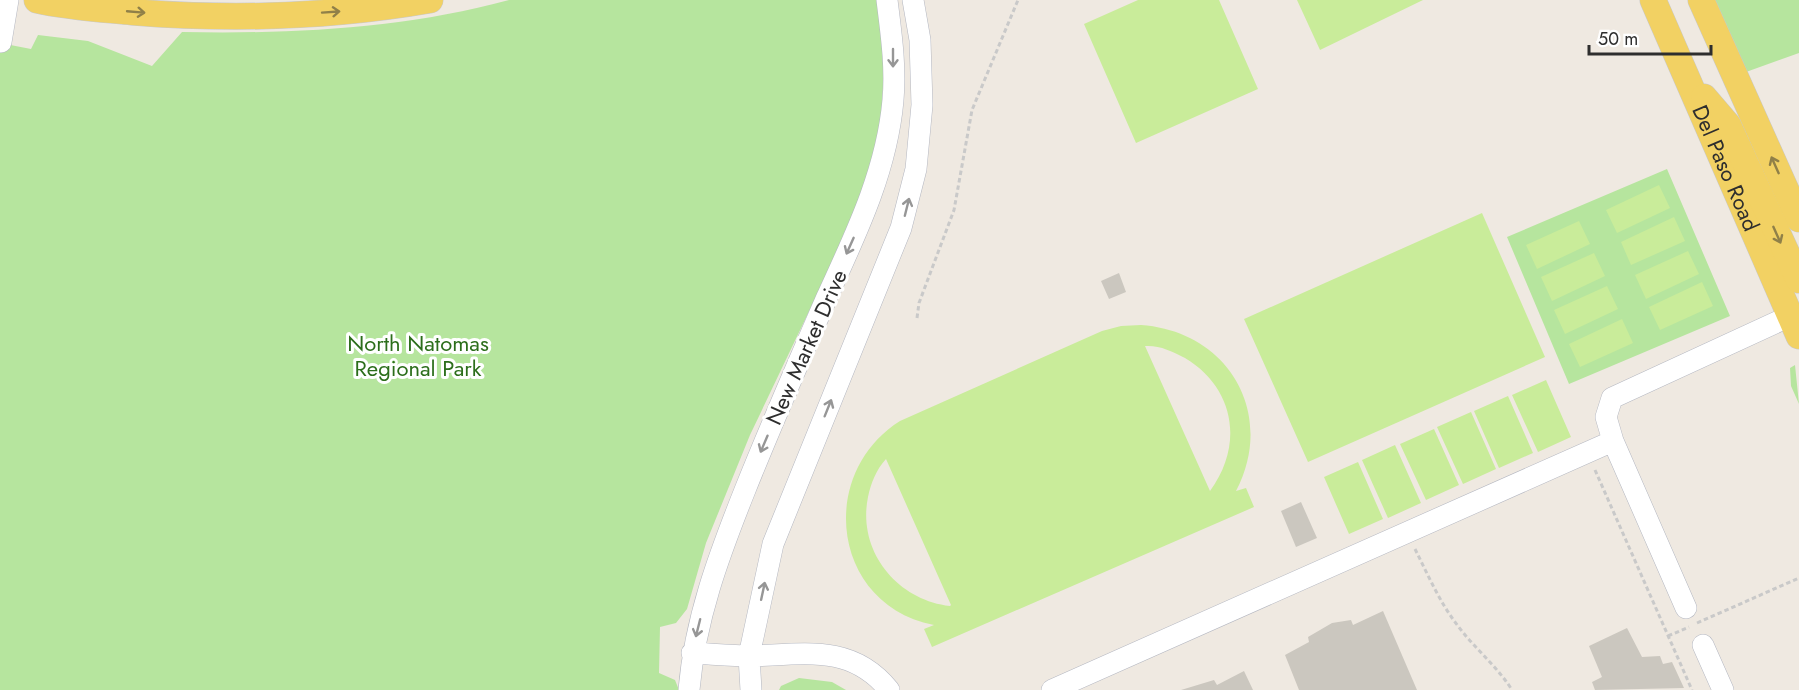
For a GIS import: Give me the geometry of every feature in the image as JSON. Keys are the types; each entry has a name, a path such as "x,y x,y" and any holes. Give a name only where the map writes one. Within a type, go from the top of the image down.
{"main road":[{"path":"37,0 100,9 225,15 358,10 430,0"},
{"name":"Del Paso Road","path":"1653,0 1796,322"},
{"name":"Del Paso Road","path":"1701,0 1799,219"},
{"path":"1686,76 1728,125 1799,280"}],"street":[{"path":"1,42 8,0"},
{"name":"New Market Drive","path":"689,690 692,653 711,578 764,444 872,195 893,100 893,48 887,0"},
{"name":"New Market Drive","path":"751,690 749,656 773,544 902,228 916,169 922,105 920,40 913,0"},
{"path":"1686,608 1613,441 1606,417 1612,398 1796,322"},
{"path":"1052,690 1613,441"},
{"path":"1703,645 1723,690"},
{"path":"692,653 749,656 820,652 857,662 877,675 889,690"}],"path":[{"path":"917,318 919,303 954,210 972,110 1018,0"},
{"path":"1587,452 1692,690"},
{"path":"1408,533 1433,586 1458,626 1501,672 1512,690"},
{"path":"1668,636 1799,578"}],"green space":[{"name":"North Natomas Regional Park","path":"509,0 878,0 884,67 877,144 855,215 750,435 706,543 687,609 676,623 660,627 659,673 675,680 679,690 0,690 0,43 31,49 38,35 88,41 152,66 182,32 264,32 347,28 429,18"},
{"path":"1138,0 1219,0 1258,89 1136,143 1084,24"},
{"path":"1297,0 1423,0 1320,50"},
{"path":"1714,0 1799,0 1799,53 1746,72"},
{"path":"1667,169 1730,316 1569,384 1507,237"},
{"path":"1659,185 1670,208 1617,233 1606,210"},
{"path":"1482,213 1545,357 1308,462 1244,319"},
{"path":"1674,217 1685,241 1631,265 1621,242"},
{"path":"1579,221 1590,244 1537,269 1526,245"},
{"path":"1688,251 1699,274 1646,299 1635,275"},
{"path":"1594,253 1605,276 1552,301 1541,277"},
{"path":"1702,282 1713,306 1660,330 1649,307"},
{"path":"1607,286 1618,309 1565,334 1554,310"},
{"path":"1622,319 1633,343 1580,367 1569,344"},
{"path":"1141,325 1171,331 1198,342 1220,359 1236,381 1247,405 1251,433 1247,461 1236,491 1246,488 1254,507 932,647 924,629 934,625 900,613 874,592 856,566 847,535 847,504 856,472 873,444 900,421 1102,331 1121,326","holes":["1145,346 1155,346 1185,358 1202,370 1215,385 1224,401 1229,418 1230,437 1221,473 1210,491","886,459 951,605 950,606 931,602 913,594 885,570 875,554 866,517 868,497 874,477"]},
{"path":"1795,365 1799,404 1791,386 1790,368"},
{"path":"1546,380 1571,437 1538,452 1512,395"},
{"path":"1508,396 1533,453 1499,468 1474,411"},
{"path":"1471,412 1496,469 1463,484 1437,427"},
{"path":"1434,429 1459,485 1426,500 1400,444"},
{"path":"1395,445 1421,503 1388,518 1362,460"},
{"path":"1358,462 1383,519 1349,534 1324,477"},
{"path":"799,678 832,682 846,690 779,690 781,686"}],"building":[{"path":"1119,273 1126,292 1109,299 1101,281"},
{"path":"1301,502 1317,538 1296,547 1281,511"},
{"path":"1383,611 1417,690 1299,690 1285,655 1309,642 1308,637 1332,623 1351,620 1353,625"},
{"path":"1627,628 1642,657 1660,656 1663,664 1672,662 1684,688 1595,690 1592,682 1602,677 1589,646"},
{"path":"1244,671 1253,690 1181,690 1214,680 1217,685"}]}
